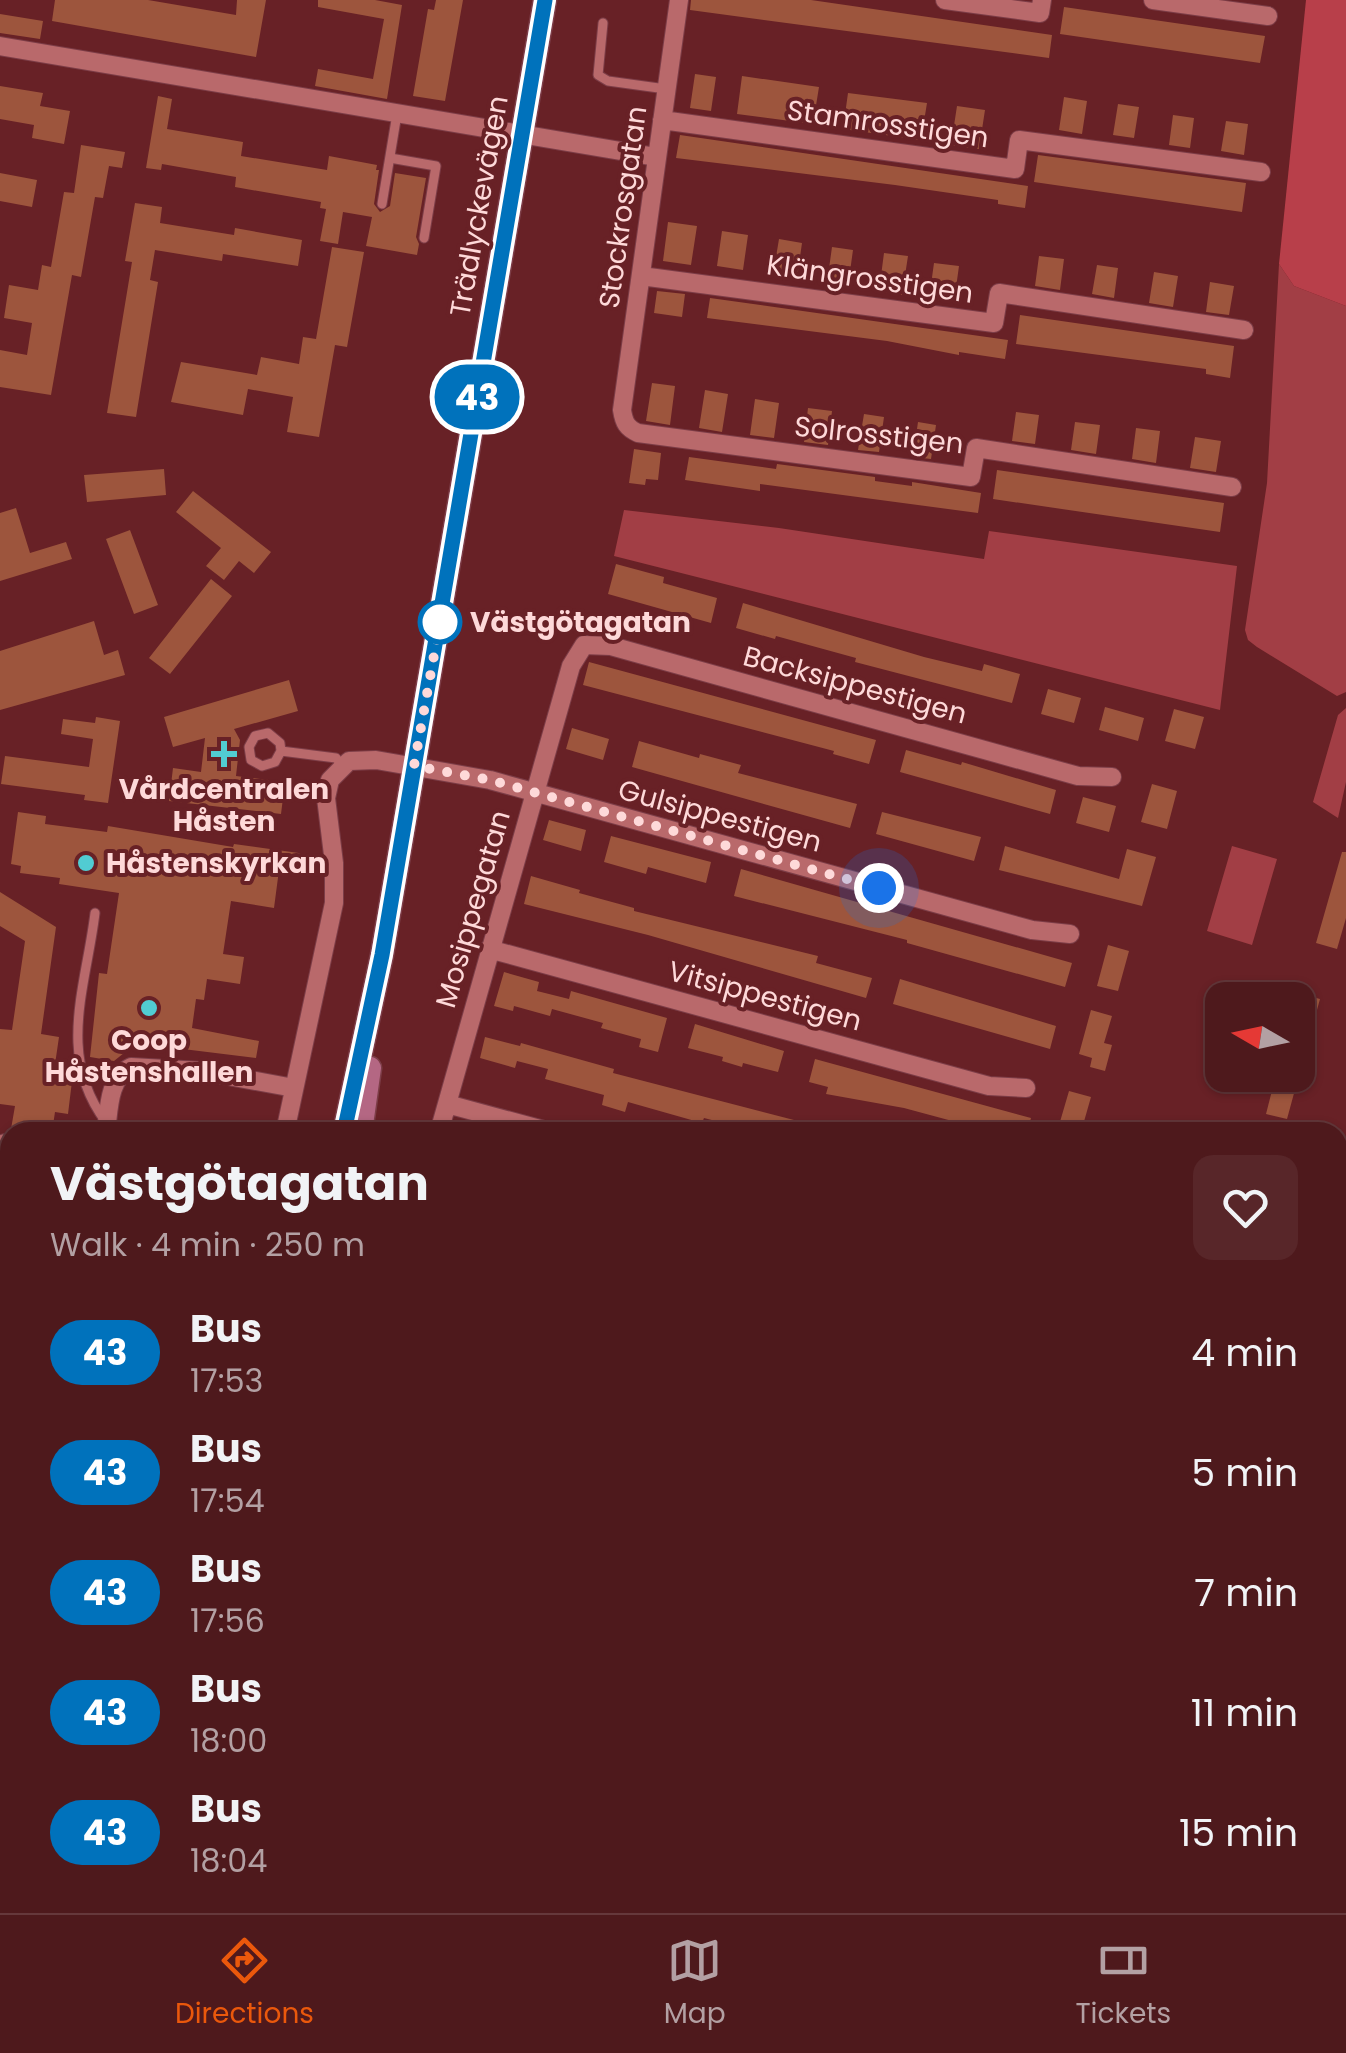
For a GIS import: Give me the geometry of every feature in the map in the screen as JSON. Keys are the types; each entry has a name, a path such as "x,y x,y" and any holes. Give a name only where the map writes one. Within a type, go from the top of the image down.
{"street":[{"name":"Trädlyckevägen","path":"346,1122 382,955 545,0"},
{"name":"Stockrosgatan","path":"624,421 679,0"},
{"path":"946,0 1040,13 1042,0"},
{"path":"1153,0 1268,16"},
{"path":"0,46 656,157"},
{"name":"Stamrosstigen","path":"662,120 1015,169 1019,140 1261,172"},
{"name":"Klängrosstigen","path":"641,276 994,323 999,293 1244,330"},
{"name":"Solrosstigen","path":"624,421 638,433 972,477 976,448 1232,487"},
{"name":"Backsippestigen","path":"584,645 611,646 1078,776 1112,777"},
{"name":"Mosippegatan","path":"442,1122 572,666 584,645"},
{"name":"Gulsippestigen","path":"342,766 362,759 490,780 1032,930 1070,934"},
{"path":"287,1122 334,903 334,862 326,798 330,780 342,766"},
{"name":"Vitsippestigen","path":"490,949 988,1086 1026,1088"},
{"name":"Trädlyckevägen","path":"362,1122 382,955"},
{"path":"108,1122 114,1083 123,1071 131,1068 201,1071 294,1088"},
{"path":"447,1104 514,1122"}],"lane":[{"path":"603,23 597,68 602,79 666,89"},
{"path":"382,204 397,114"},
{"path":"390,158 436,166 424,238"},
{"path":"281,751 336,758 342,766"},
{"path":"95,912 76,1052 88,1093 104,1122"}],"shaded area":[{"path":"1306,0 1346,0 1346,306 1294,286 1279,264"},
{"path":"1279,264 1294,286 1346,306 1346,692 1337,696 1257,647 1248,640 1245,630 1267,483"},
{"path":"624,510 779,528 984,559 989,531 1237,566 1220,710 614,556"},
{"path":"1346,708 1346,782 1338,818 1313,802 1338,715"},
{"path":"1232,846 1277,859 1252,945 1207,931"}],"building":[{"path":"55,0 148,0 236,15 237,0 266,0 256,57 52,21"},
{"path":"318,0 375,0 402,5 387,99 315,86 318,69 373,79 384,19 318,7"},
{"path":"436,0 463,0 445,101 413,96 428,9 434,10"},
{"path":"691,0 811,0 1052,35 1049,58 690,10"},
{"path":"1064,7 1265,36 1260,63 1060,34"},
{"path":"0,14 43,21 40,39 0,33"},
{"path":"695,74 716,77 711,111 690,108"},
{"path":"742,76 819,87 813,124 737,114"},
{"path":"0,86 43,93 40,106 70,111 64,144 32,138 34,125 0,119"},
{"path":"848,93 927,103 921,140 843,129"},
{"path":"158,96 172,99 167,129 243,142 241,156 327,170 329,156 377,165 374,204 380,212 390,206 395,173 426,178 416,237 417,255 366,246 372,217 343,212 338,244 320,241 326,209 320,208 321,202 235,187 236,177 162,164 161,170 146,168"},
{"path":"1064,97 1087,101 1082,134 1059,130"},
{"path":"1118,104 1139,107 1134,138 1113,135"},
{"path":"957,106 985,110 979,149 951,145"},
{"path":"1173,115 1194,118 1190,148 1169,145"},
{"path":"1226,121 1248,124 1244,155 1221,151"},
{"path":"680,135 1028,186 1025,208 998,204 998,200 895,185 676,158"},
{"path":"81,145 125,152 122,168 109,166 103,198 95,197 81,277 72,275 51,395 0,387 0,350 27,355 32,323 4,318 9,285 38,290 42,265 51,267 64,192 74,193"},
{"path":"1038,155 1246,183 1242,212 1034,182"},
{"path":"0,173 37,180 32,207 0,201"},
{"path":"135,203 162,207 160,223 234,235 235,228 302,240 298,266 223,254 222,261 155,250 150,280 158,282 136,417 107,413 132,262 125,261"},
{"path":"668,222 697,226 691,265 663,261"},
{"path":"722,231 748,235 743,270 717,266"},
{"path":"779,239 802,243 797,278 773,275"},
{"path":"332,247 364,252 347,347 335,345 319,437 287,432 293,397 248,389 243,415 171,402 181,362 257,375 261,357 299,364 303,337 316,339"},
{"path":"832,247 853,250 848,286 827,283"},
{"path":"884,253 908,256 902,295 879,291"},
{"path":"1039,256 1064,259 1060,290 1035,286"},
{"path":"934,263 959,266 954,302 929,299"},
{"path":"1097,265 1118,268 1114,298 1092,294"},
{"path":"1154,272 1178,276 1173,307 1149,303"},
{"path":"1210,282 1234,286 1229,315 1206,312"},
{"path":"657,291 685,294 682,317 654,313"},
{"path":"710,298 1008,340 1005,359 707,318"},
{"path":"1020,315 1234,346 1230,378 1206,374 1206,369 1016,344"},
{"path":"652,383 675,386 670,425 646,421"},
{"path":"705,390 728,394 722,432 699,428"},
{"path":"755,399 779,403 774,438 750,435"},
{"path":"808,408 832,411 828,445 804,442"},
{"path":"1016,412 1039,415 1035,444 1012,441"},
{"path":"864,414 884,417 879,452 858,450"},
{"path":"918,422 936,425 931,459 913,457"},
{"path":"1075,422 1100,425 1096,454 1071,450"},
{"path":"1136,428 1160,431 1156,463 1132,459"},
{"path":"1195,437 1221,441 1216,472 1190,468"},
{"path":"634,449 661,453 658,480 646,479 645,485 629,483"},
{"path":"689,457 776,469 777,464 875,477 875,481 912,486 912,482 981,493 978,513 760,484 760,491 685,480"},
{"path":"164,469 166,495 87,502 84,475"},
{"path":"997,470 1224,503 1220,532 993,499"},
{"path":"193,491 271,552 254,573 239,561 224,580 206,566 221,548 176,512"},
{"path":"16,508 30,553 66,542 72,559 0,581 0,513"},
{"path":"130,530 158,605 134,614 106,539"},
{"path":"616,564 664,577 663,583 717,598 711,623 608,594"},
{"path":"211,579 232,596 170,674 149,658"},
{"path":"743,603 924,657 982,671 984,664 1020,674 1012,703 736,628"},
{"path":"94,621 104,655 118,650 125,675 0,710 0,651"},
{"path":"589,662 876,740 869,764 833,754 834,751 583,685"},
{"path":"289,680 298,711 234,729 240,740 236,776 285,782 281,814 169,801 173,768 201,772 205,738 173,747 164,717"},
{"path":"1048,689 1081,698 1074,723 1041,714"},
{"path":"1105,707 1144,718 1138,741 1099,730"},
{"path":"1174,709 1204,717 1195,749 1165,741"},
{"path":"96,717 120,721 108,803 84,800 85,795 1,784 5,756 89,767 93,739 61,734 63,719 95,723"},
{"path":"572,728 609,739 603,760 566,749"},
{"path":"639,741 741,765 738,773 857,804 850,828 632,767"},
{"path":"906,750 1056,790 1050,814 900,772"},
{"path":"1152,784 1177,791 1167,829 1141,822"},
{"path":"1083,797 1116,806 1109,832 1076,823"},
{"path":"18,812 46,816 45,824 107,832 108,826 233,847 234,844 306,854 304,873 279,870 274,908 231,901 223,954 244,957 240,984 207,979 204,1000 196,999 192,1028 259,1041 256,1058 126,1042 124,1053 114,1061 90,1057 99,973 107,974 119,893 59,884 60,878 20,873 21,866 11,864"},
{"path":"882,812 981,837 974,861 876,834"},
{"path":"549,820 586,830 581,851 543,840"},
{"path":"611,836 711,862 706,883 648,867 646,874 604,862"},
{"path":"1005,846 1119,879 1127,849 1156,857 1142,906 999,870"},
{"path":"1342,852 1346,852 1346,918 1337,949 1316,943"},
{"path":"741,869 1072,963 1065,987 907,940 734,896"},
{"path":"531,876 634,911 818,956 816,963 872,978 866,998 524,904"},
{"path":"0,892 56,927 41,1034 59,1037 53,1078 72,1081 68,1114 55,1112 54,1122 12,1122 15,1106 0,1104 0,1029 12,1030 25,941 0,926"},
{"path":"1108,945 1129,951 1118,991 1097,986"},
{"path":"504,972 539,982 537,991 569,999 571,991 667,1018 658,1052 639,1047 641,1039 601,1028 603,1023 552,1009 550,1016 514,1006 513,1011 494,1006"},
{"path":"900,979 1056,1026 1050,1049 893,1004"},
{"path":"1091,1010 1112,1016 1104,1043 1112,1045 1105,1071 1090,1067 1092,1058 1079,1054"},
{"path":"695,1024 784,1051 778,1072 743,1063 742,1067 722,1061 723,1057 688,1048"},
{"path":"485,1037 520,1046 521,1043 614,1069 613,1073 802,1122 719,1122 704,1118 698,1122 628,1102 625,1112 602,1105 604,1095 545,1079 548,1069 517,1061 515,1068 480,1058"},
{"path":"815,1059 1031,1118 1030,1122 956,1122 826,1094 828,1087 809,1082"},
{"path":"1069,1091 1091,1097 1084,1122 1060,1122"},
{"path":"1272,1092 1294,1092 1287,1119 1266,1114"}],"bus line":[{"name":"43","path":"346,1122 382,955 545,0"}],"place":[{"name":"Västgötagatan","path":"440,622"},
{"name":"Vårdcentralen Håsten","path":"224,754"},
{"name":"Håstenskyrkan","path":"86,863"},
{"name":"Coop Håstenshallen","path":"149,1008"}],"route":[{"path":"440,622 414,766 490,780 879,888"}]}
